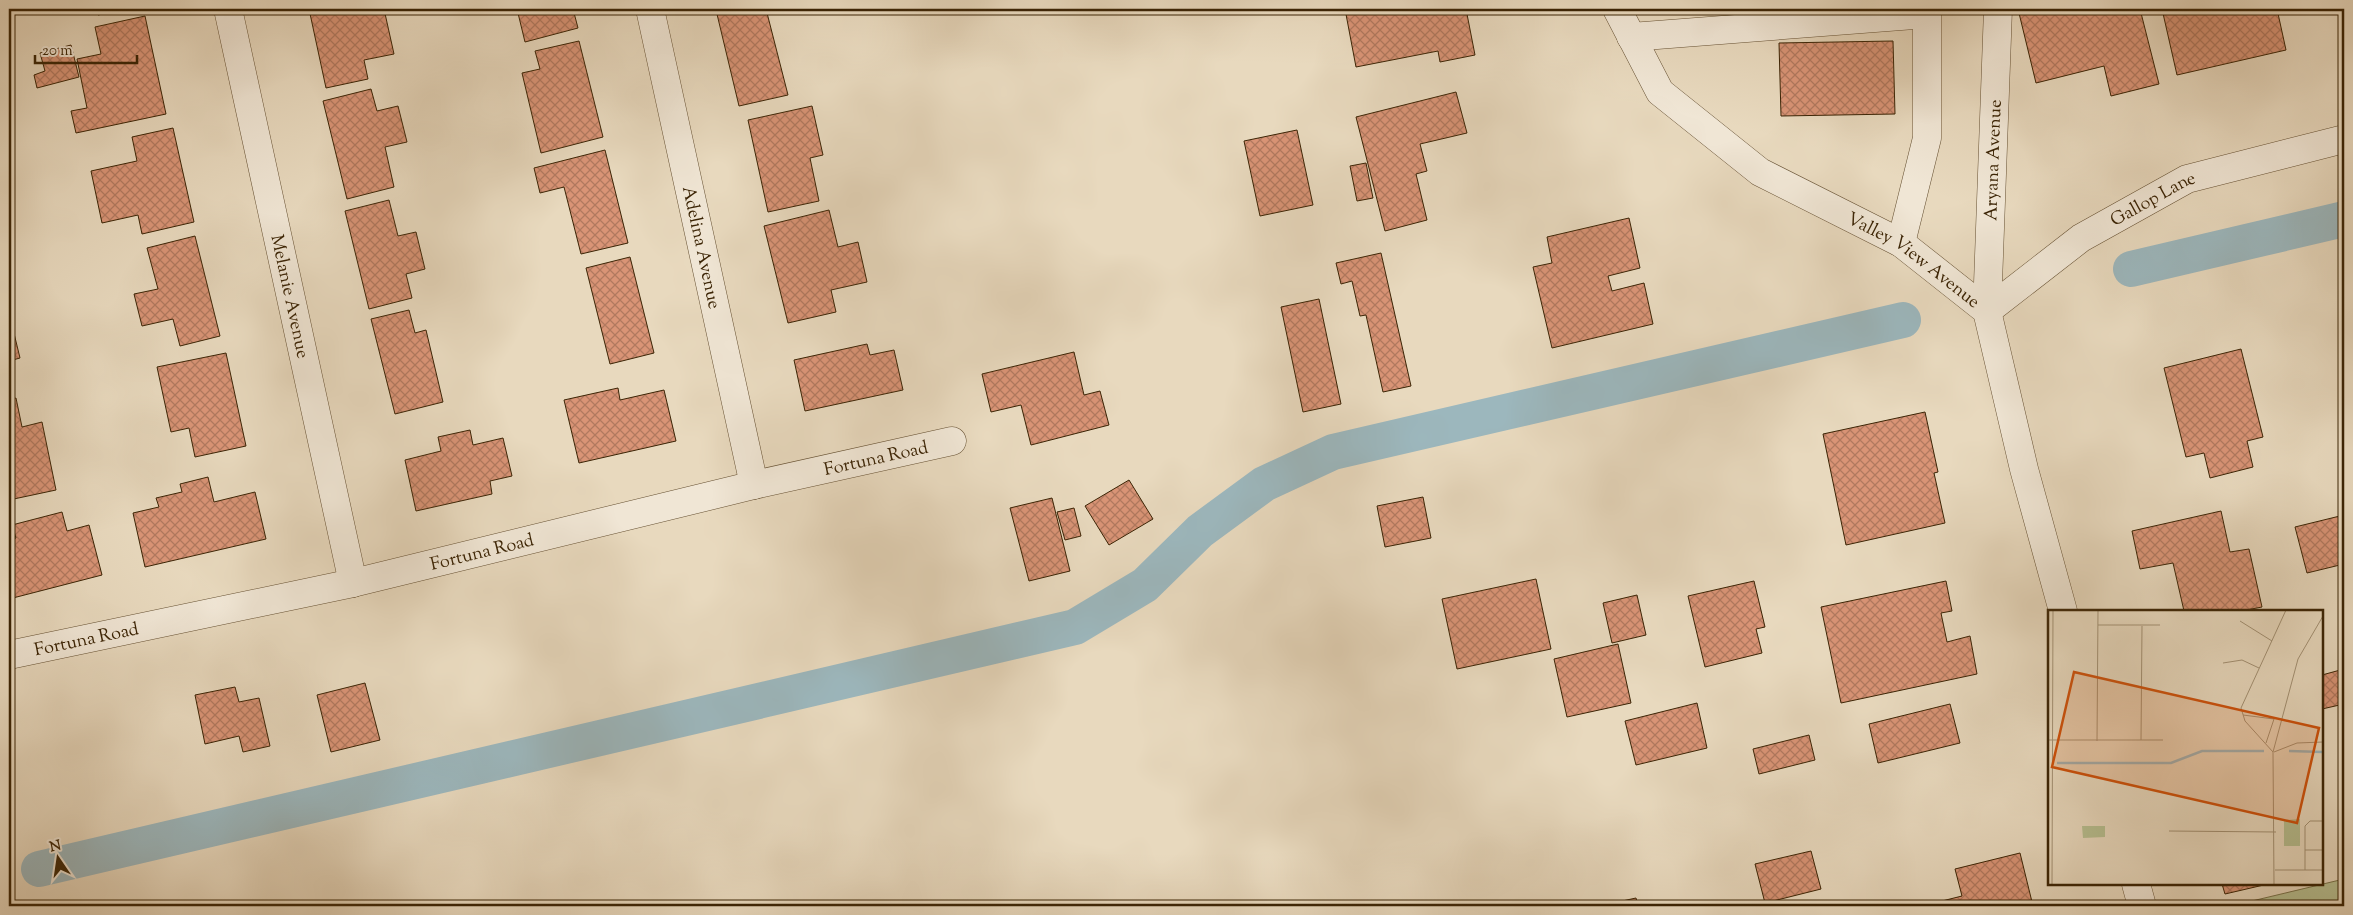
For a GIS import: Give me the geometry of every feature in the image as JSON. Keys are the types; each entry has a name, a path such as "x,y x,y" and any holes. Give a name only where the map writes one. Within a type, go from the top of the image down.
{"street":[{"name":"Melanie Avenue","path":"228,9 353,583"},
{"name":"Adelina Avenue","path":"650,9 754,485"},
{"name":"Valley View Avenue","path":"1617,9 1660,92 1760,172 1901,243 1987,311 2024,469 2062,610"},
{"name":"Aryana Avenue","path":"1987,311 1998,9"},
{"path":"1631,36 1927,14 1927,138 1901,243"},
{"name":"Gallop Lane","path":"1987,311 2082,238 2187,179 2344,139"},
{"name":"Fortuna Road","path":"9,655 353,583 754,485 952,441"},
{"path":"2136,885 2142,906"}],"green space":[{"path":"2344,879 2344,906 2231,906 2323,885"}],"building":[{"path":"97,9 126,9 98,15"},
{"path":"309,9 384,9 394,54 364,60 368,79 326,88"},
{"path":"517,9 573,9 578,28 525,42"},
{"path":"766,9 788,95 739,106 716,10"},
{"path":"1345,9 1466,9 1475,55 1440,62 1438,51 1356,67"},
{"path":"2018,9 2140,9 2159,84 2111,96 2104,66 2036,83"},
{"path":"2162,9 2277,9 2286,50 2177,75"},
{"path":"145,16 166,114 76,133 71,111 87,108 77,59 101,54 95,27"},
{"path":"579,41 603,137 541,153 522,73 540,69 535,51"},
{"path":"1893,41 1895,114 1781,116 1779,43"},
{"path":"71,45 79,77 37,88 34,75 45,71 40,53"},
{"path":"371,89 377,111 398,106 407,142 385,147 394,187 347,199 323,101"},
{"path":"1456,92 1467,133 1420,144 1427,171 1416,174 1427,220 1385,231 1356,117"},
{"path":"812,106 823,155 810,158 819,201 768,212 748,120"},
{"path":"173,128 194,222 142,234 138,215 102,223 91,171 137,161 132,137"},
{"path":"1297,130 1313,205 1260,216 1244,141"},
{"path":"605,150 628,243 581,254 564,187 540,193 534,168"},
{"path":"1366,163 1373,198 1357,201 1350,166"},
{"path":"389,200 398,236 416,232 425,269 406,274 412,298 369,309 345,211"},
{"path":"829,210 838,247 858,242 867,282 831,290 836,312 788,323 764,226"},
{"path":"1629,218 1640,268 1608,276 1612,291 1644,283 1653,324 1552,348 1533,267 1552,263 1547,237"},
{"path":"195,236 220,336 180,346 173,319 142,326 134,294 158,289 147,248"},
{"path":"1381,253 1411,386 1383,392 1366,315 1360,316 1352,281 1341,284 1336,263"},
{"path":"630,257 654,353 610,364 586,268"},
{"path":"1319,299 1341,404 1303,412 1281,307"},
{"path":"409,310 415,333 426,330 443,402 395,414 371,319"},
{"path":"9,321 11,321 20,358 9,361"},
{"path":"867,344 870,355 894,350 903,390 805,411 794,360"},
{"path":"2241,349 2263,437 2247,441 2253,467 2210,478 2204,453 2186,457 2164,368"},
{"path":"1074,352 1084,395 1100,391 1109,425 1031,445 1021,405 991,412 982,374"},
{"path":"226,353 246,446 195,457 189,428 171,432 157,367"},
{"path":"618,388 620,400 664,390 676,441 579,463 564,400"},
{"path":"16,398 22,427 42,422 56,490 9,500 9,400"},
{"path":"1925,412 1938,472 1934,473 1945,523 1846,545 1823,434"},
{"path":"470,430 473,445 503,438 512,476 490,481 492,494 416,511 405,460 441,451 438,437"},
{"path":"208,477 214,502 255,492 266,539 145,567 133,513 159,507 156,498 182,492 180,484"},
{"path":"1129,480 1153,519 1109,545 1085,506"},
{"path":"1423,497 1431,538 1385,547 1377,506"},
{"path":"1052,498 1070,571 1029,581 1010,508"},
{"path":"1074,508 1081,536 1065,540 1057,512"},
{"path":"2221,511 2230,552 2249,549 2262,607 2246,610 2184,610 2173,563 2140,569 2132,531"},
{"path":"62,512 67,531 89,525 102,575 9,599 9,540 16,538 12,525"},
{"path":"2344,515 2344,564 2307,573 2295,527"},
{"path":"1536,579 1551,649 1457,669 1442,599"},
{"path":"1754,581 1765,627 1756,629 1762,653 1705,667 1688,596"},
{"path":"1946,581 1952,611 1941,613 1947,642 1970,636 1977,674 1841,703 1821,607"},
{"path":"1637,595 1646,635 1612,643 1603,603"},
{"path":"1618,644 1631,703 1567,717 1554,659"},
{"path":"2344,669 2344,704 2323,709 2323,675"},
{"path":"365,683 380,740 331,752 317,695"},
{"path":"235,687 239,702 259,698 270,746 243,752 239,736 205,744 195,695"},
{"path":"1697,703 1707,748 1636,765 1625,721"},
{"path":"1950,704 1960,743 1878,763 1869,724"},
{"path":"1809,735 1815,760 1759,774 1753,749"},
{"path":"1811,851 1821,889 1765,903 1755,864"},
{"path":"2020,853 2033,906 1934,906 1934,903 1962,896 1955,869"},
{"path":"2222,885 2264,885 2225,894"},
{"path":"1636,898 1638,906 1599,906"}],"waterway":[{"path":"2131,269 2344,219"},
{"path":"39,869 1075,627 1145,585 1200,531 1264,484 1333,452 1903,320"}]}
